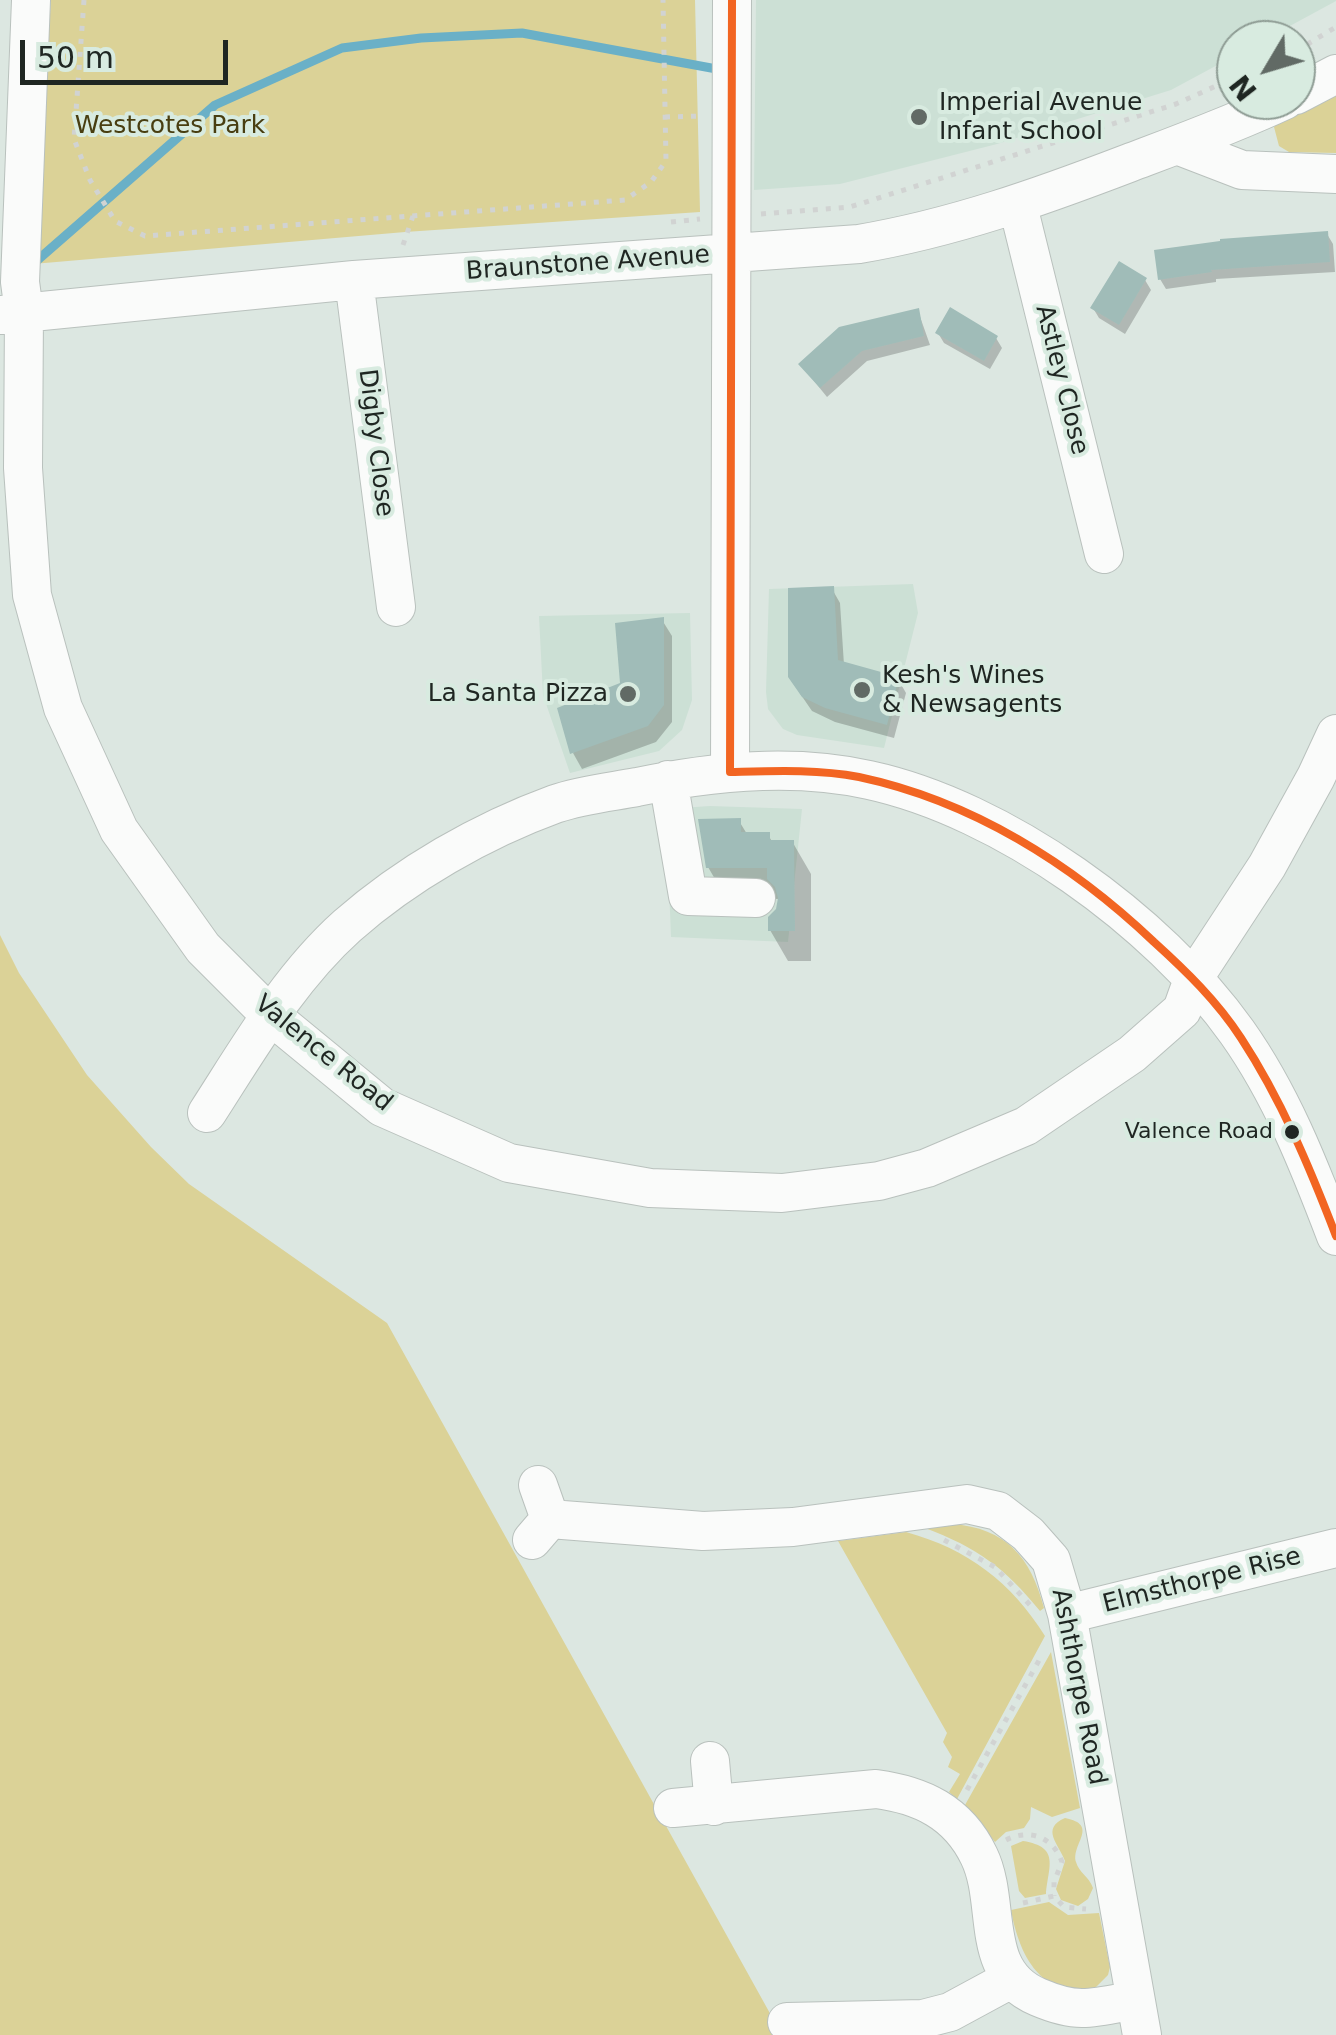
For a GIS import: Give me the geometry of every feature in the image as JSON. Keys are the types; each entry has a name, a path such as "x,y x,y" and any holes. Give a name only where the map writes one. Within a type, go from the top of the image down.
{"street":[{"name":"Valence Road","path":"31,0 20,282 12,313 32,595 63,708 119,830 202,948 270,1016 382,1107 509,1163 650,1188 782,1193 879,1181 928,1168 1026,1126 1132,1054 1182,1010 1193,979 1268,866 1336,734"},
{"path":"730,772 732,0"},
{"name":"Braunstone Avenue","path":"12,313 354,280 887,239 1018,206 1237,120"},
{"path":"1177,145 1242,170 1336,174"},
{"name":"Astley Close","path":"1018,206 1104,554"},
{"name":"Digby Close","path":"354,280 396,607"},
{"path":"206,1113 270,1016 346,928 402,883 470,842 557,804 668,780 730,772 806,770 871,780 935,801 1018,839 1105,896 1193,979 1238,1034 1268,1082 1306,1158 1336,1236"},
{"path":"668,780 688,896 756,898"},
{"name":"Ashthorpe Road","path":"540,1515 703,1532 793,1527 967,1504 998,1511 1028,1534 1051,1560 1057,1618 1138,2018"},
{"name":"Elmsthorpe Rise","path":"1057,1618 1336,1548"},
{"path":"710,1761 714,1806"},
{"path":"673,1808 876,1788 908,1793 938,1806 964,1830 981,1859 995,1945 1010,1979 1030,1994 1056,2005 1138,2018"},
{"path":"787,2022 924,2027 1010,1979"}],"path":[{"path":"84,0 74,138 90,180 114,221 145,236 625,200 651,182 666,161 664,0"},
{"path":"669,222 850,207 1176,104 1216,87"},
{"path":"413,216 403,246 419,245"},
{"path":"910,1510 914,1529 946,1540 995,1568 1057,1618 1052,1636 951,1819"},
{"path":"1009,1856 1006,1841 1024,1834 1044,1838 1062,1862 1054,1882 1058,1903 1072,1910 1118,1905"},
{"path":"991,1907 1054,1896"}],"shaded area":[{"name":"Imperial Avenue Infant School","path":"756,0 1336,0 1301,20 1216,20 1216,66 1171,90 997,144 840,184 754,190"},
{"path":"913,584 918,613 884,748 797,735 783,729 768,709 766,692 769,589"},
{"path":"690,613 692,700 682,730 659,751 570,773 543,695 539,616"},
{"path":"666,809 802,809 788,942 671,937"}],"green space":[{"name":"Westcotes Park","path":"51,0 695,0 700,212 33,264"},
{"path":"1336,91 1336,153 1289,152 1279,146 1274,127 1278,122 1316,120 1316,102"},
{"path":"0,935 19,973 87,1075 151,1147 189,1184 387,1323 782,2035 0,2035"},
{"path":"952,1524 987,1532 1013,1548 1032,1574 1044,1608 1040,1611 989,1561 925,1528"},
{"path":"906,1532 949,1548 986,1570 1018,1599 1045,1636 957,1799 949,1792 960,1774 948,1767 952,1757 943,1742 947,1733 838,1541"},
{"path":"1051,1652 1080,1808 1052,1817 1031,1807 1024,1828 1006,1832 995,1842 965,1805"},
{"path":"1065,1818 1081,1825 1083,1830 1076,1862 1093,1888 1088,1899 1078,1906 1061,1900 1056,1889 1065,1861 1052,1832"},
{"path":"1023,1841 1048,1853 1046,1894 1025,1898 1019,1891 1011,1846"},
{"path":"1049,1902 1068,1915 1099,1913 1110,1967 1108,1975 1094,1989 1059,1987 1035,1970 1027,1957 1011,1910"}],"building":[{"path":"1328,231 1330,262 1211,270 1158,280 1154,250 1220,239"},
{"path":"1119,261 1147,278 1119,325 1090,308"},
{"path":"950,307 998,336 984,361 935,333"},
{"path":"919,308 924,336 862,351 820,388 798,364 839,327"},
{"path":"834,586 838,660 899,677 887,725 825,708 802,697 788,677 788,588"},
{"name":"La Santa Pizza","path":"664,617 664,705 648,726 570,754 557,708 620,683 615,623"},
{"path":"741,818 741,832 770,832 770,840 794,840 795,931 768,931 768,917 776,909 778,898 767,879 767,868 706,868 698,819"}],"waterway":[{"path":"33,264 215,105 342,48 421,38 522,33 722,70"}],"transit line":[{"path":"732,0 730,772 827,773 901,788 941,802 1018,839 1089,887 1178,964 1232,1024 1282,1110 1336,1236"}],"place":[{"name":"Imperial Avenue Infant School","path":"919,117"},
{"name":"Kesh's Wines & Newsagents","path":"862,690"},
{"name":"La Santa Pizza","path":"628,694"},
{"name":"Valence Road","path":"1292,1132"}]}
